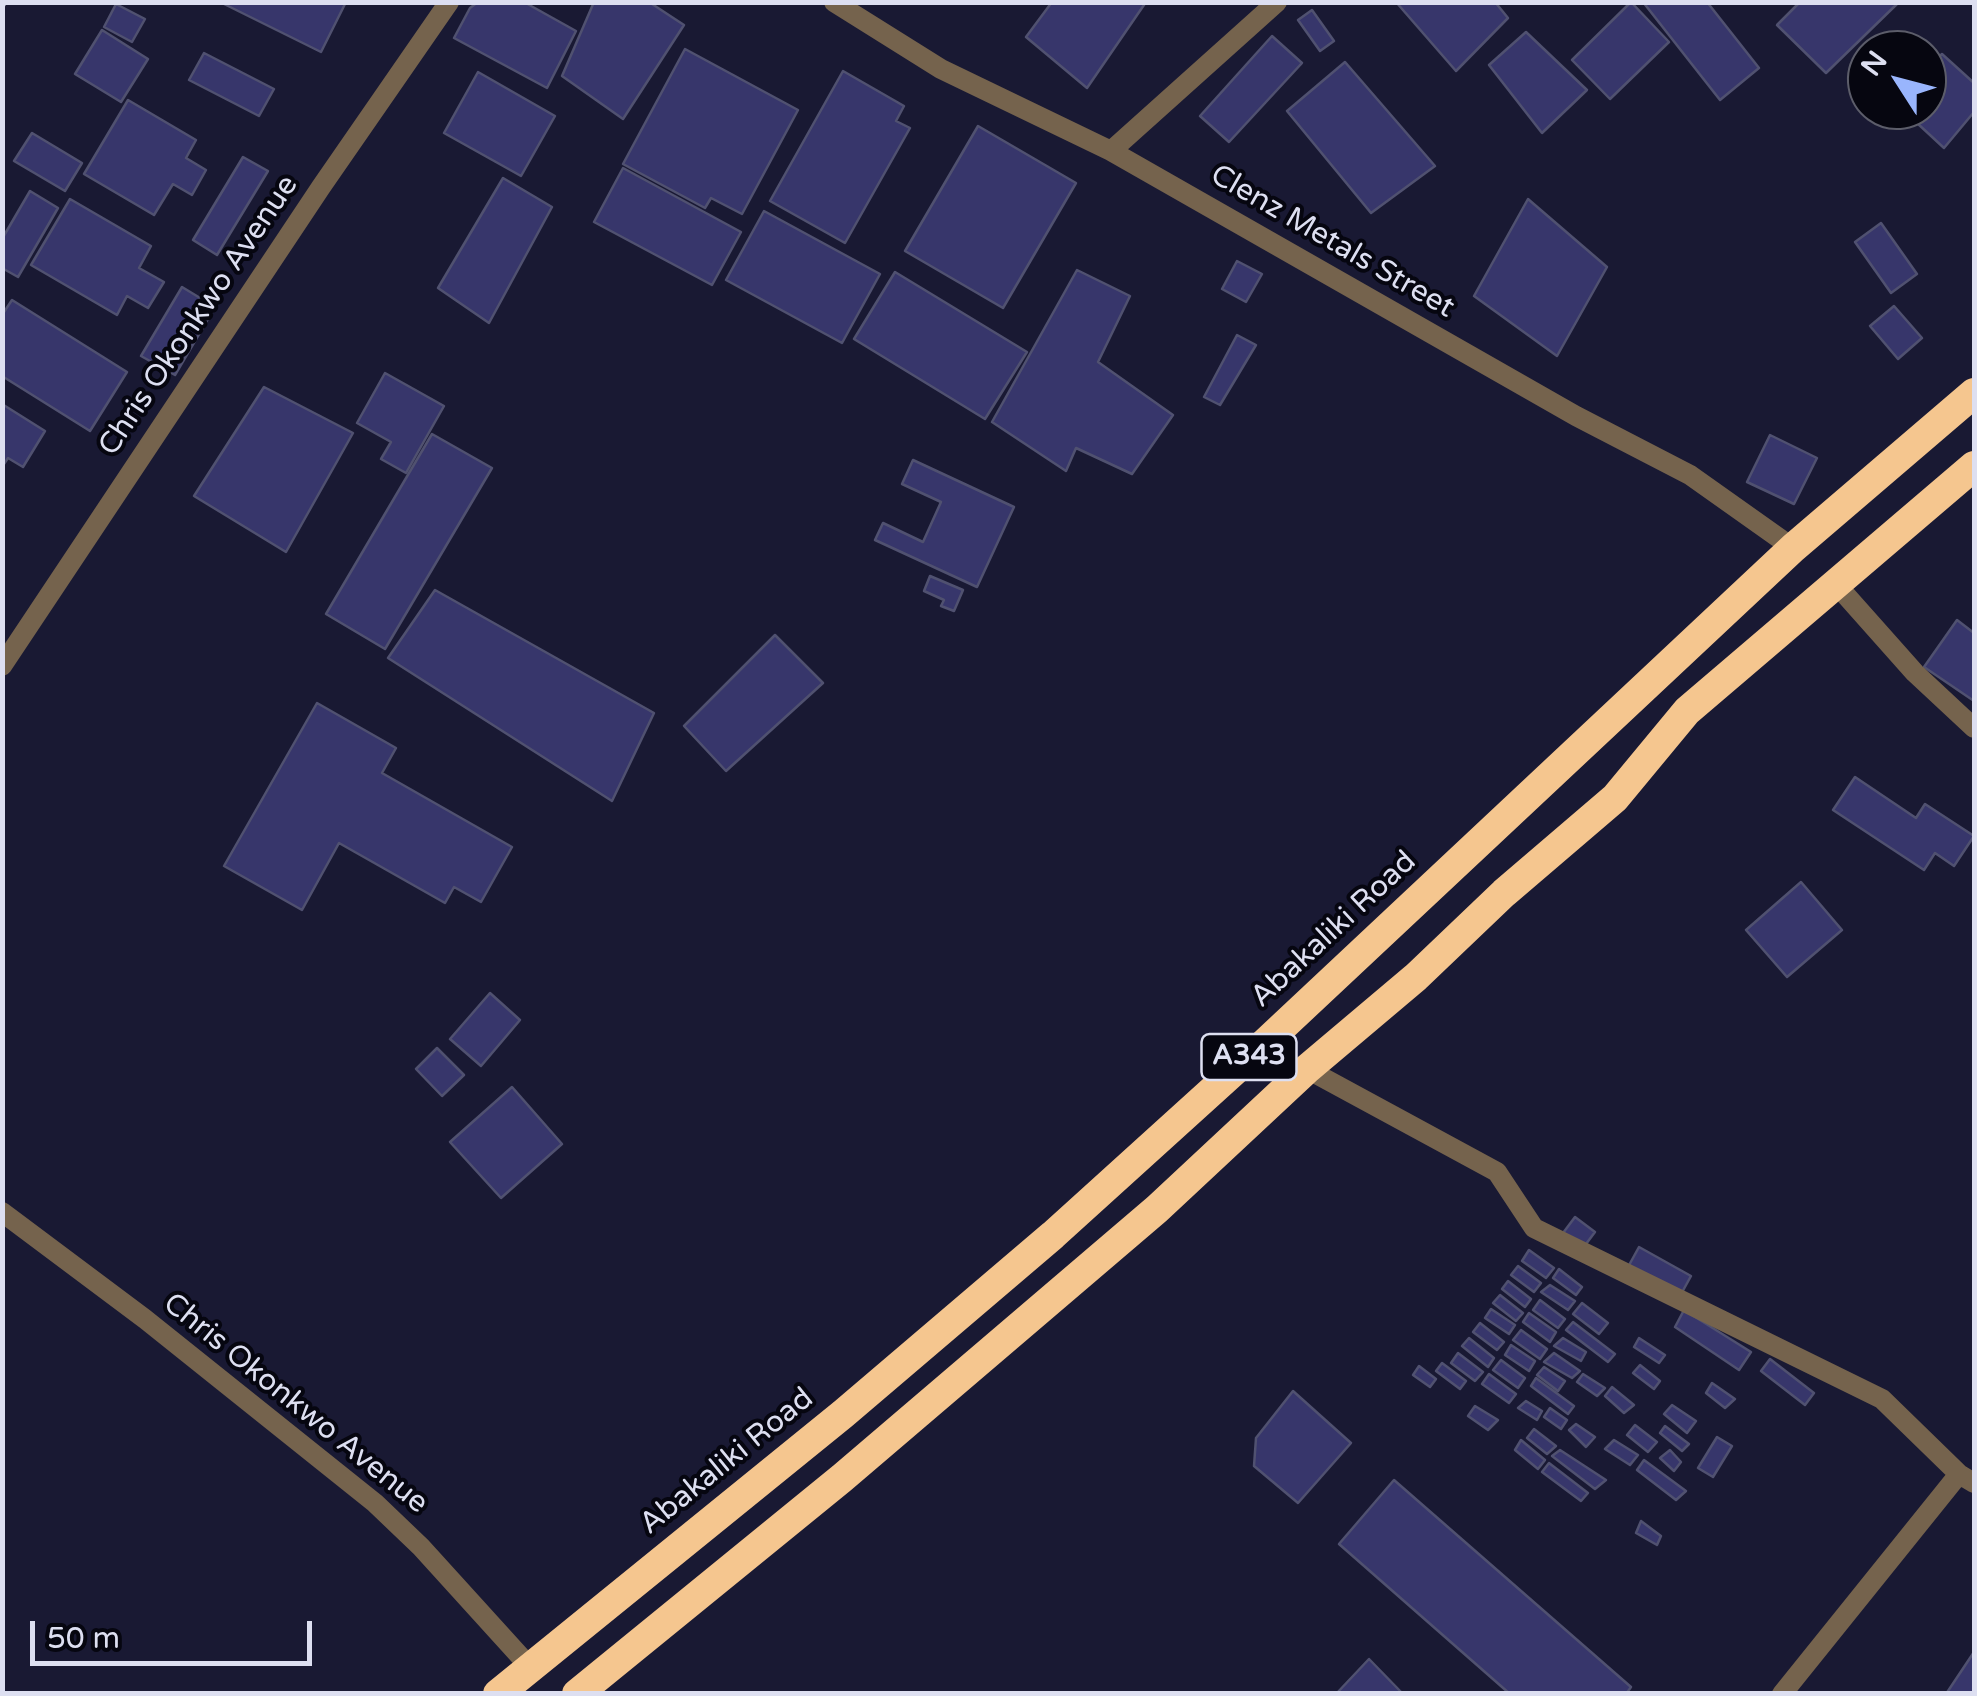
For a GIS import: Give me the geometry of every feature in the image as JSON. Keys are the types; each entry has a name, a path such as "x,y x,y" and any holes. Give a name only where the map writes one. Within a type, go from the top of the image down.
{"highway":[{"name":"Abakaliki Road","path":"498,1694 843,1414 1052,1235 1265,1042 1793,548 1974,393"},
{"name":"A343","path":"578,1694 971,1370 1157,1209 1306,1069 1615,798 1688,711 1974,466"}],"street":[{"name":"Chris Okonkwo Avenue","path":"2,666 321,186 450,2"},
{"name":"Clenz Metals Street","path":"834,2 941,70 1112,151 1576,416 1690,474 1793,548"},
{"path":"1112,151 1277,2"},
{"path":"1835,582 1916,673 1974,728"},
{"path":"1306,1069 1497,1172 1534,1228 1882,1399 1967,1478 1782,1694"},
{"name":"Chris Okonkwo Avenue","path":"2,1212 145,1319 374,1503 420,1546 529,1666"}],"building":[{"path":"220,2 346,2 321,52"},
{"path":"478,2 524,2 576,31 547,88 454,38 470,8"},
{"path":"594,2 649,2 684,25 623,119 562,76"},
{"path":"1052,2 1146,2 1087,88 1026,37"},
{"path":"1396,2 1495,2 1508,18 1456,71"},
{"path":"1631,2 1669,42 1610,99 1572,60"},
{"path":"1643,2 1707,2 1759,68 1720,100"},
{"path":"1800,2 1898,2 1870,30 1847,30 1847,53 1826,73 1777,25"},
{"path":"116,4 145,19 132,42 104,27"},
{"path":"1312,10 1334,41 1320,51 1298,20"},
{"path":"102,30 148,59 121,102 75,74"},
{"path":"1526,32 1587,90 1542,133 1489,65"},
{"path":"1272,36 1302,63 1229,142 1200,116"},
{"path":"685,49 798,110 742,214 711,198 705,208 623,164"},
{"path":"204,53 274,89 259,116 189,80"},
{"path":"1947,59 1974,83 1974,112 1944,148 1925,130 1947,130"},
{"path":"1345,62 1435,166 1371,213 1287,111"},
{"path":"843,71 904,106 896,121 910,128 845,243 770,201"},
{"path":"478,72 555,116 521,176 444,133"},
{"path":"128,100 196,140 186,158 206,170 192,195 173,184 154,215 84,174"},
{"path":"978,126 1076,183 1003,308 905,251"},
{"path":"32,133 82,163 65,191 14,161"},
{"path":"243,157 268,171 217,255 193,240"},
{"path":"623,168 741,232 712,285 594,222"},
{"path":"503,178 552,207 489,323 438,288"},
{"path":"30,191 58,208 18,277 2,268 2,239"},
{"path":"70,199 151,246 139,268 164,282 148,308 127,296 117,315 31,265"},
{"path":"1528,199 1607,267 1557,356 1474,296"},
{"path":"764,211 880,274 842,343 726,280"},
{"path":"1881,223 1917,274 1891,293 1855,242"},
{"path":"1237,261 1262,274 1246,302 1222,289"},
{"path":"1077,270 1130,296 1098,362 1173,415 1132,474 1076,448 1066,471 992,422"},
{"path":"895,272 1027,352 985,419 854,339"},
{"path":"182,287 215,307 175,375 141,356"},
{"path":"12,300 127,372 90,431 2,376 2,315"},
{"path":"1894,306 1922,338 1898,359 1870,326"},
{"path":"1237,335 1256,345 1220,405 1204,397"},
{"path":"385,373 444,406 406,473 381,459 391,442 357,423"},
{"path":"264,387 353,433 286,552 194,496"},
{"path":"2,404 45,431 23,467 8,458 2,467"},
{"path":"432,434 492,468 385,649 326,614"},
{"path":"1770,435 1817,458 1794,504 1747,482"},
{"path":"913,460 1014,507 977,587 875,540 883,523 923,542 941,502 902,484"},
{"path":"930,576 963,590 954,611 941,606 944,600 924,591"},
{"path":"435,590 654,713 612,801 388,658"},
{"path":"1957,620 1974,633 1974,701 1924,667"},
{"path":"775,635 823,683 726,771 684,726"},
{"path":"317,703 396,748 382,773 512,847 481,902 454,887 445,903 339,843 302,910 224,866"},
{"path":"1855,777 1916,818 1925,804 1974,836 1954,866 1935,853 1924,870 1833,810"},
{"path":"1801,882 1842,930 1787,977 1746,930"},
{"path":"490,993 520,1020 481,1066 450,1039"},
{"path":"437,1048 464,1075 442,1096 416,1069"},
{"path":"512,1087 562,1144 501,1198 450,1142"},
{"path":"1575,1217 1595,1232 1583,1248 1563,1233"},
{"path":"1639,1247 1691,1276 1680,1296 1628,1267"},
{"path":"1529,1250 1554,1268 1546,1278 1522,1261"},
{"path":"1518,1266 1541,1283 1534,1292 1511,1275"},
{"path":"1559,1269 1582,1287 1576,1295 1553,1278"},
{"path":"1508,1281 1531,1299 1525,1307 1502,1289"},
{"path":"1550,1285 1575,1301 1568,1310 1541,1292"},
{"path":"1500,1295 1523,1313 1516,1321 1493,1303"},
{"path":"1540,1300 1565,1319 1558,1328 1533,1310"},
{"path":"1582,1303 1608,1323 1599,1334 1573,1314"},
{"path":"1491,1309 1515,1325 1509,1334 1485,1318"},
{"path":"1684,1310 1751,1352 1739,1370 1675,1327"},
{"path":"1529,1313 1556,1332 1550,1342 1523,1322"},
{"path":"1573,1322 1615,1354 1608,1362 1566,1330"},
{"path":"1480,1323 1504,1342 1497,1350 1473,1332"},
{"path":"1521,1330 1547,1349 1540,1359 1513,1340"},
{"path":"1469,1338 1494,1358 1488,1367 1462,1346"},
{"path":"1563,1338 1586,1352 1581,1361 1554,1346"},
{"path":"1639,1338 1665,1355 1659,1363 1634,1347"},
{"path":"1511,1345 1535,1361 1529,1371 1505,1355"},
{"path":"1458,1353 1483,1372 1475,1381 1451,1363"},
{"path":"1554,1353 1580,1371 1572,1378 1544,1362"},
{"path":"1770,1359 1814,1393 1805,1405 1761,1371"},
{"path":"1501,1360 1525,1378 1518,1388 1493,1370"},
{"path":"1442,1363 1466,1381 1460,1389 1436,1371"},
{"path":"1640,1365 1660,1381 1654,1389 1633,1373"},
{"path":"1419,1366 1436,1379 1430,1387 1413,1375"},
{"path":"1544,1367 1565,1381 1558,1391 1537,1375"},
{"path":"1489,1374 1516,1394 1509,1403 1482,1384"},
{"path":"1583,1374 1605,1388 1597,1396 1577,1382"},
{"path":"1536,1378 1574,1406 1568,1414 1531,1386"},
{"path":"1712,1383 1735,1399 1725,1408 1706,1393"},
{"path":"1612,1387 1634,1405 1624,1413 1605,1396"},
{"path":"1293,1391 1351,1443 1298,1503 1254,1466 1256,1438"},
{"path":"1526,1401 1542,1411 1537,1420 1518,1408"},
{"path":"1672,1405 1696,1421 1687,1433 1664,1414"},
{"path":"1475,1406 1498,1420 1488,1430 1468,1416"},
{"path":"1550,1408 1567,1420 1561,1429 1544,1417"},
{"path":"1576,1424 1595,1437 1586,1447 1569,1430"},
{"path":"1635,1425 1657,1442 1648,1452 1627,1435"},
{"path":"1665,1426 1689,1444 1682,1451 1660,1433"},
{"path":"1534,1429 1556,1446 1547,1454 1527,1438"},
{"path":"1717,1437 1732,1446 1713,1477 1698,1468"},
{"path":"1521,1440 1545,1460 1538,1469 1515,1450"},
{"path":"1614,1440 1638,1455 1630,1465 1605,1449"},
{"path":"1560,1450 1606,1480 1595,1489 1552,1456"},
{"path":"1670,1450 1681,1462 1674,1471 1660,1458"},
{"path":"1644,1460 1686,1491 1676,1500 1637,1470"},
{"path":"1549,1463 1588,1493 1581,1501 1542,1472"},
{"path":"1394,1480 1631,1687 1626,1694 1510,1694 1339,1544"},
{"path":"1641,1521 1661,1536 1657,1545 1636,1533"},
{"path":"1974,1652 1974,1694 1946,1694"},
{"path":"1369,1659 1403,1694 1336,1694"}]}
